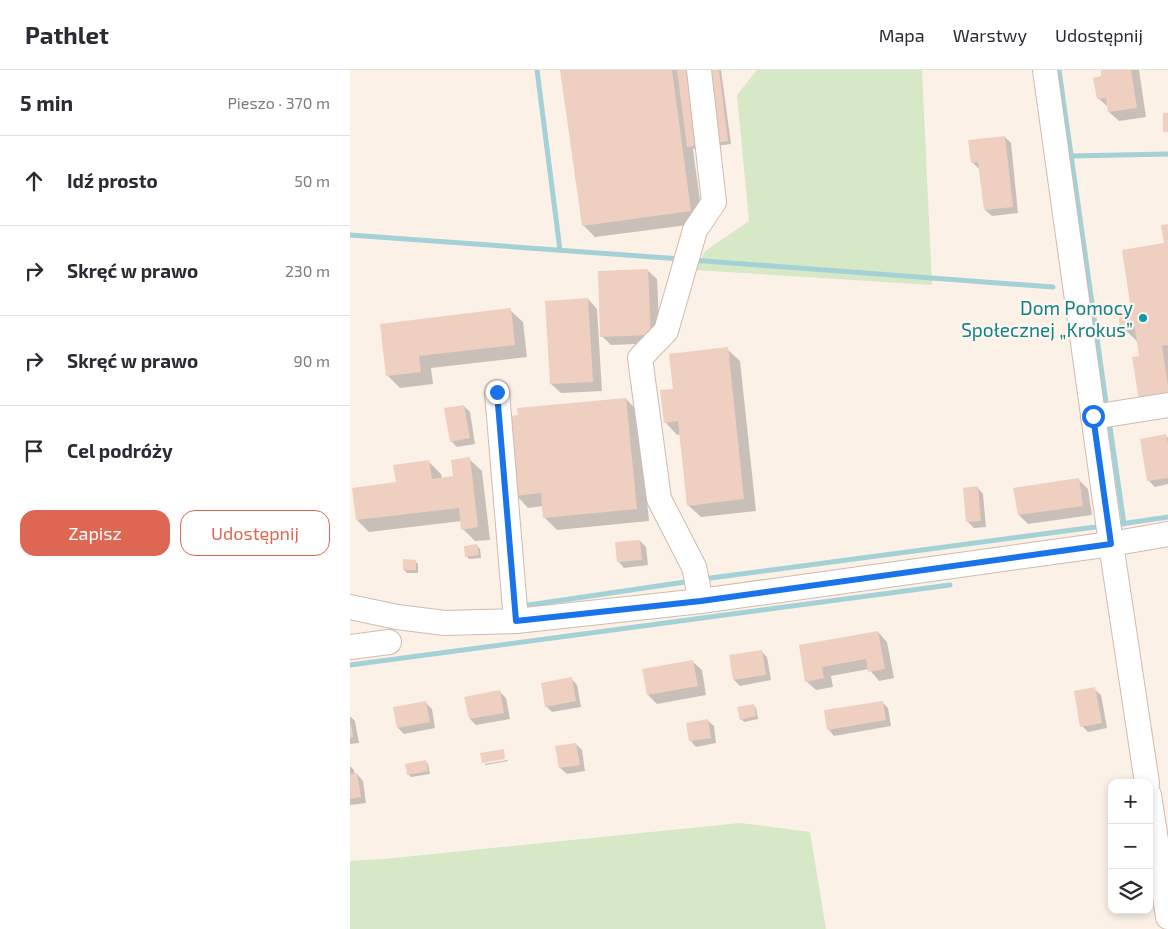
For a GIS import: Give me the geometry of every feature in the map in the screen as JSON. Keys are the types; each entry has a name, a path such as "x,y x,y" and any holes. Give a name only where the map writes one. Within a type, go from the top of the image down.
{"street":[{"path":"699,70 714,202 695,230 666,331 640,358 659,500 694,567 701,601"},
{"path":"1045,70 1111,544 1146,779"},
{"path":"497,392 516,621"},
{"path":"1093,416 1168,405"},
{"path":"350,607 397,617 445,623 516,621 701,601 1111,544 1168,534"},
{"path":"350,647 389,642"},
{"path":"1153,821 1168,917"}],"green space":[{"path":"757,70 922,70 932,285 696,270 705,251 749,221 737,95"},
{"path":"740,823 810,832 826,929 350,929 350,861"}],"building":[{"path":"560,70 672,70 691,211 582,226"},
{"path":"677,70 719,70 728,141 687,147"},
{"path":"1101,70 1131,70 1137,108 1108,112 1106,98 1097,99 1093,78 1101,76"},
{"path":"1163,113 1168,113 1168,132 1163,132"},
{"path":"1005,136 1013,207 984,210 978,162 971,163 968,140"},
{"name":"Dom Pomocy Społecznej „Krokus”","path":"1168,224 1168,345 1162,346 1168,396 1139,401 1132,357 1139,356 1134,324 1120,327 1118,311 1131,309 1122,250 1164,243 1161,225"},
{"path":"648,269 651,335 600,337 598,271"},
{"path":"588,298 593,382 550,384 545,301"},
{"path":"511,308 515,345 419,356 421,372 386,376 380,324"},
{"path":"728,347 744,499 687,506 678,421 664,423 660,390 673,389 669,354"},
{"path":"626,398 637,509 543,518 541,493 514,496 507,416 518,415 517,408"},
{"path":"464,405 470,438 450,442 444,408"},
{"path":"1166,434 1168,444 1168,478 1147,481 1140,439"},
{"path":"470,457 478,527 461,530 459,508 356,520 352,488 396,482 393,465 429,460 432,479 453,476 451,460"},
{"path":"1079,478 1083,506 1018,515 1013,488"},
{"path":"978,486 981,521 966,522 963,488"},
{"path":"640,540 642,560 617,562 615,542"},
{"path":"477,544 479,555 465,557 464,546"},
{"path":"403,559 416,560 416,570 403,570"},
{"path":"878,631 885,669 868,672 866,659 822,667 824,678 805,682 799,645"},
{"path":"762,650 766,675 733,680 729,655"},
{"path":"693,660 698,686 647,695 642,669"},
{"path":"572,677 576,701 545,707 541,683"},
{"path":"1095,687 1102,723 1080,727 1074,691"},
{"path":"500,690 504,713 469,719 464,697"},
{"path":"426,701 430,722 397,728 393,707"},
{"path":"883,701 886,720 827,730 824,710"},
{"path":"754,704 756,716 740,720 737,707"},
{"path":"708,719 711,738 689,741 686,723"},
{"path":"350,725 353,737 350,738"},
{"path":"576,743 580,765 559,768 555,746"},
{"path":"504,749 505,759 482,763 480,753"},
{"path":"426,760 428,771 407,775 405,764"},
{"path":"357,773 361,797 350,799 350,774"}],"waterway":[{"path":"537,70 560,250"},
{"path":"1059,70 1107,409"},
{"path":"1071,156 1168,154"},
{"path":"350,235 681,259"},
{"path":"692,260 1053,287"},
{"path":"1109,420 1124,524"},
{"path":"1114,525 1168,517"},
{"path":"703,579 1103,526"},
{"path":"522,606 692,581"},
{"path":"350,665 950,585"}],"place":[{"name":"Dom Pomocy Społecznej „Krokus”","path":"1143,318"}],"route":[{"path":"497,392 516,621 701,601 1111,544 1093,416"}]}
